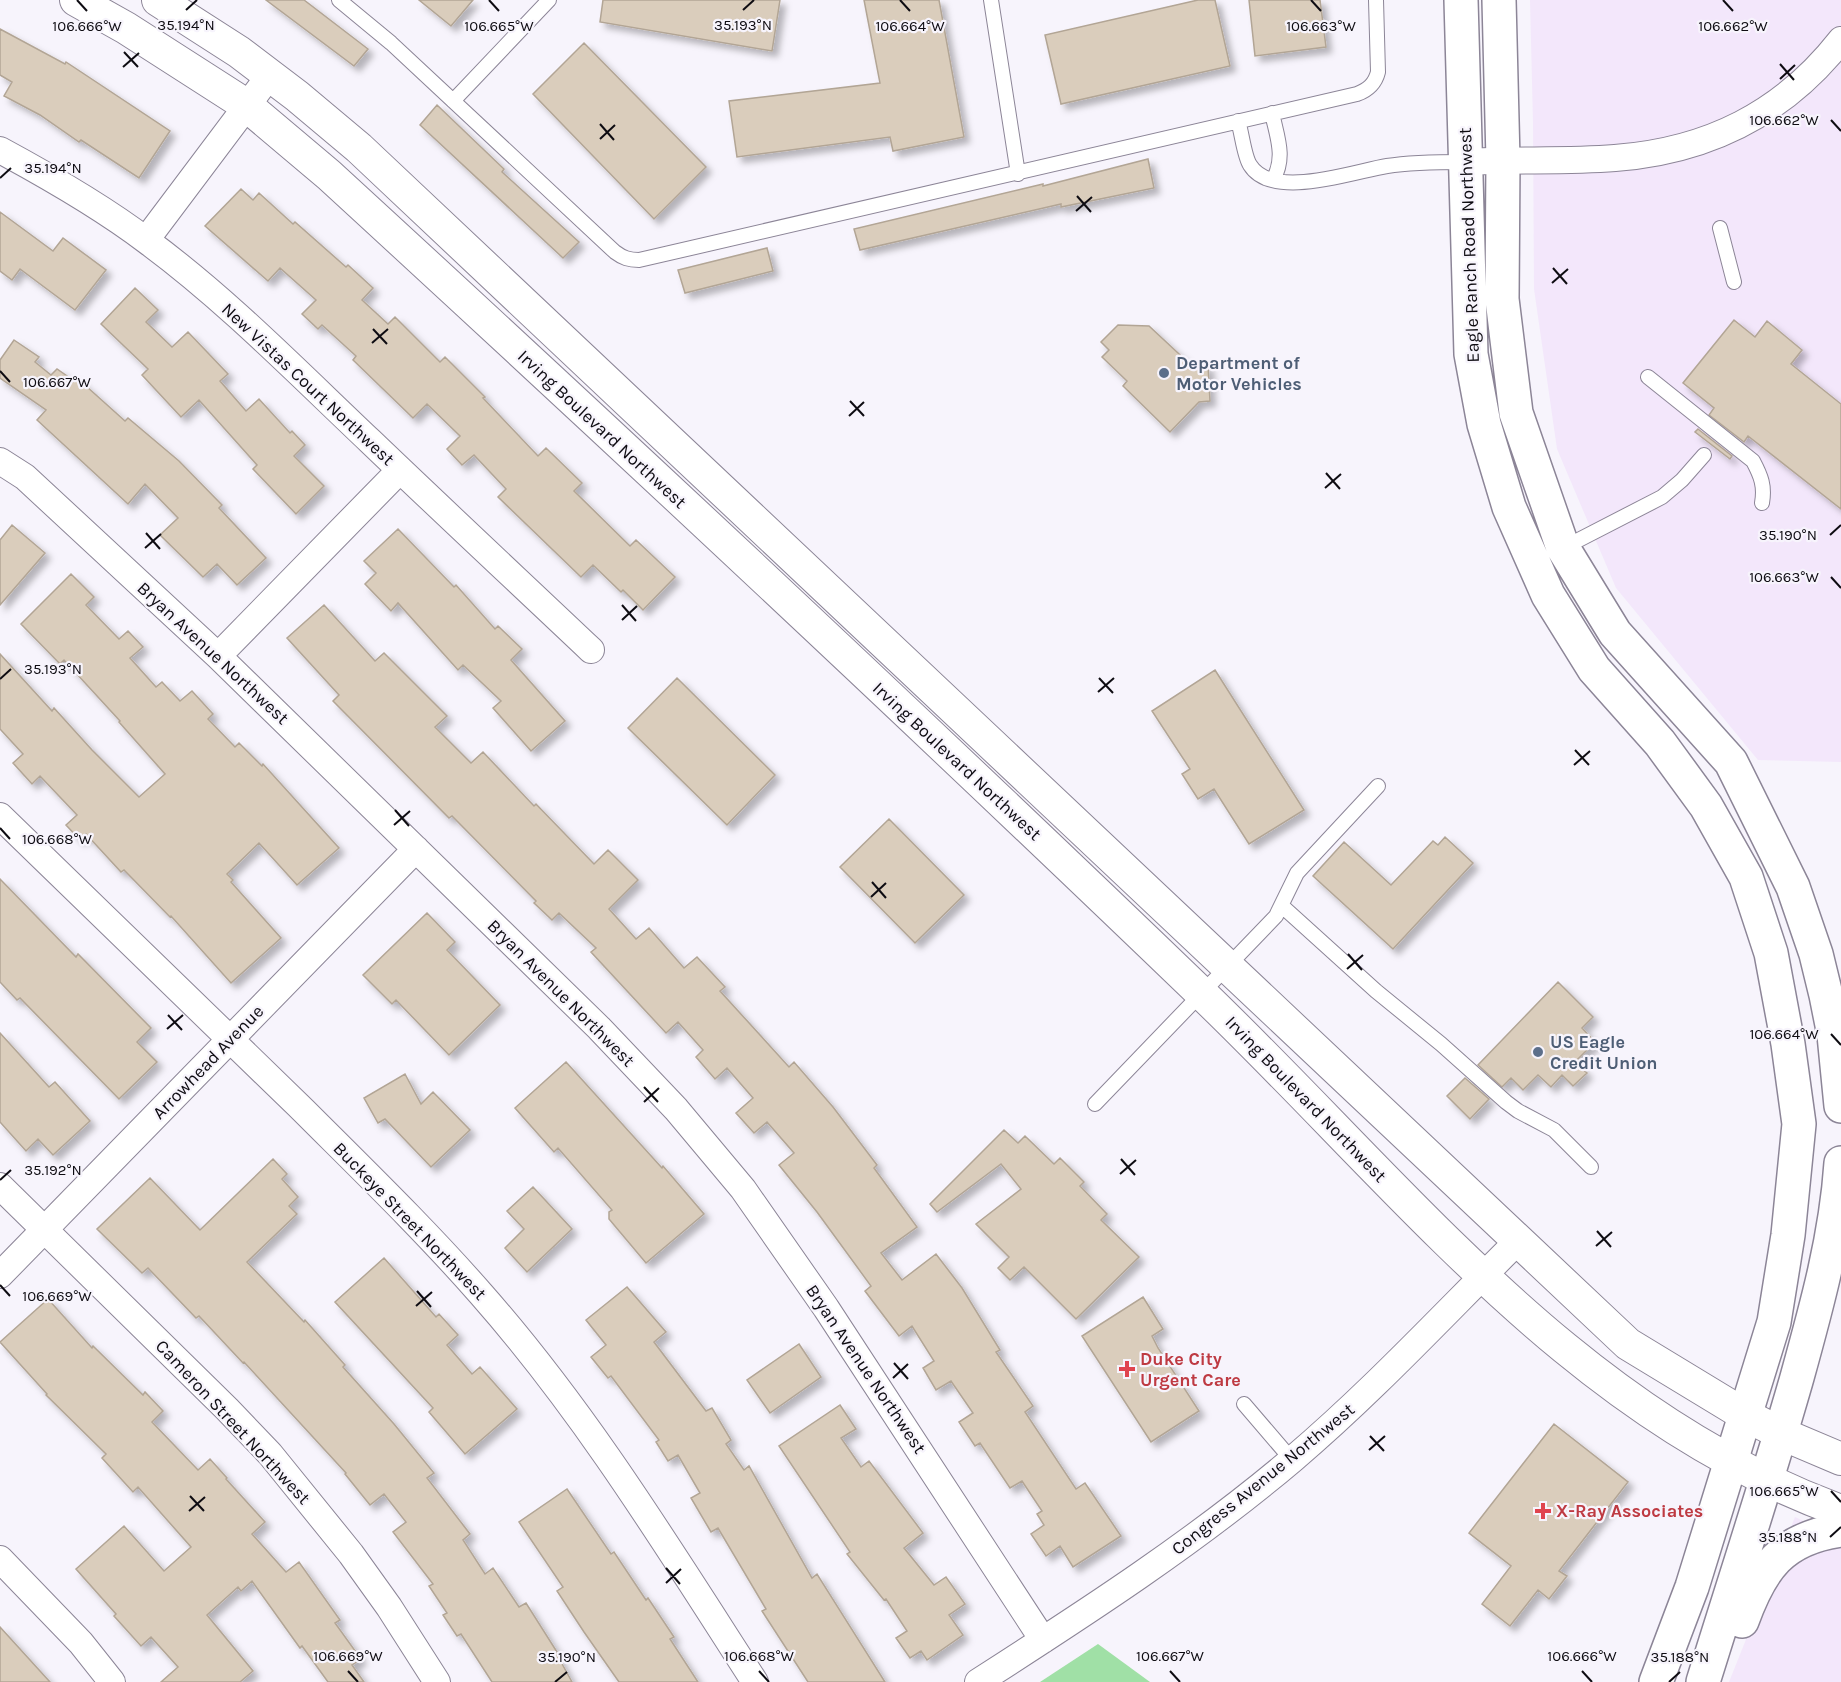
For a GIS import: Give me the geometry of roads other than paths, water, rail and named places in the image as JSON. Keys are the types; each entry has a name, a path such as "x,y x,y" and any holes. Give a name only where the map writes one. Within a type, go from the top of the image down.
{"main road":[{"name":"Eagle Ranch Road Northwest","path":"1461,0 1471,354 1484,424 1509,507 1548,594 1594,669 1660,743 1706,806 1746,877 1771,953 1788,1044 1799,1124 1788,1235 1774,1322 1692,1587 1656,1682"},
{"name":"Eagle Ranch Road Northwest","path":"1499,0 1503,160 1502,299 1516,413 1563,548 1615,633 1731,762 1793,887 1816,954 1834,1035 1841,1106"},
{"path":"1703,1682 1782,1434 1825,1275 1836,1216 1841,1163"},
{"path":"1720,1682 1752,1593 1768,1567 1778,1556 1803,1540 1816,1534 1841,1530"}],"street":[{"name":"Irving Boulevard Northwest","path":"76,0 126,28 246,105 329,175 824,635 1201,992 1386,1182 1559,1344 1603,1380 1681,1433 1766,1480 1841,1511"},
{"name":"Irving Boulevard Northwest","path":"158,0 270,75 327,120 390,176 1628,1344 1745,1415 1782,1434 1841,1459"},
{"path":"1465,162 1613,159 1673,150 1701,142 1740,125 1785,98 1837,54"},
{"path":"146,240 270,75"},
{"name":"New Vistas Court Northwest","path":"0,150 73,192 146,240 199,283 257,334 591,650"},
{"name":"Bryan Avenue Northwest","path":"0,461 25,477 218,656 599,1028 676,1109 743,1190 826,1308 1043,1640"},
{"path":"218,656 400,470"},
{"name":"Buckeye Street Northwest","path":"0,816 231,1039 414,1221 482,1295 556,1384 623,1479 755,1682"},
{"name":"Arrowhead Avenue","path":"0,1275 416,849"},
{"name":"Cameron Street Northwest","path":"0,1186 270,1454 351,1554 389,1607 437,1682"},
{"name":"Congress Avenue Northwest","path":"978,1682 1164,1559 1292,1460 1380,1380 1519,1240"},
{"path":"0,1559 81,1643 112,1682"}],"lane":[{"path":"339,0 391,43 615,252 630,260 1018,174 1357,94 1371,86 1378,72 1376,0"},
{"path":"453,101 549,0"},
{"path":"991,0 1018,174"},
{"path":"1272,113 1281,156 1280,168 1273,180"},
{"path":"1238,121 1250,165 1260,175 1273,180 1300,183 1405,163 1465,162"},
{"path":"1720,228 1734,282"},
{"path":"1648,377 1753,461 1760,473 1764,489 1762,502"},
{"path":"1563,548 1662,497 1682,480 1704,455"},
{"path":"1095,1104 1276,916 1297,873 1378,786"},
{"path":"1282,906 1376,991 1441,1044 1506,1102 1554,1131 1591,1167"},
{"path":"1244,1404 1292,1460"}],"place":[{"name":"Department of Motor Vehicles","path":"1164,373"},
{"name":"US Eagle Credit Union","path":"1538,1052"},
{"name":"Duke City Urgent Care","path":"1127,1369"},
{"name":"X-Ray Associates","path":"1543,1511"}]}
